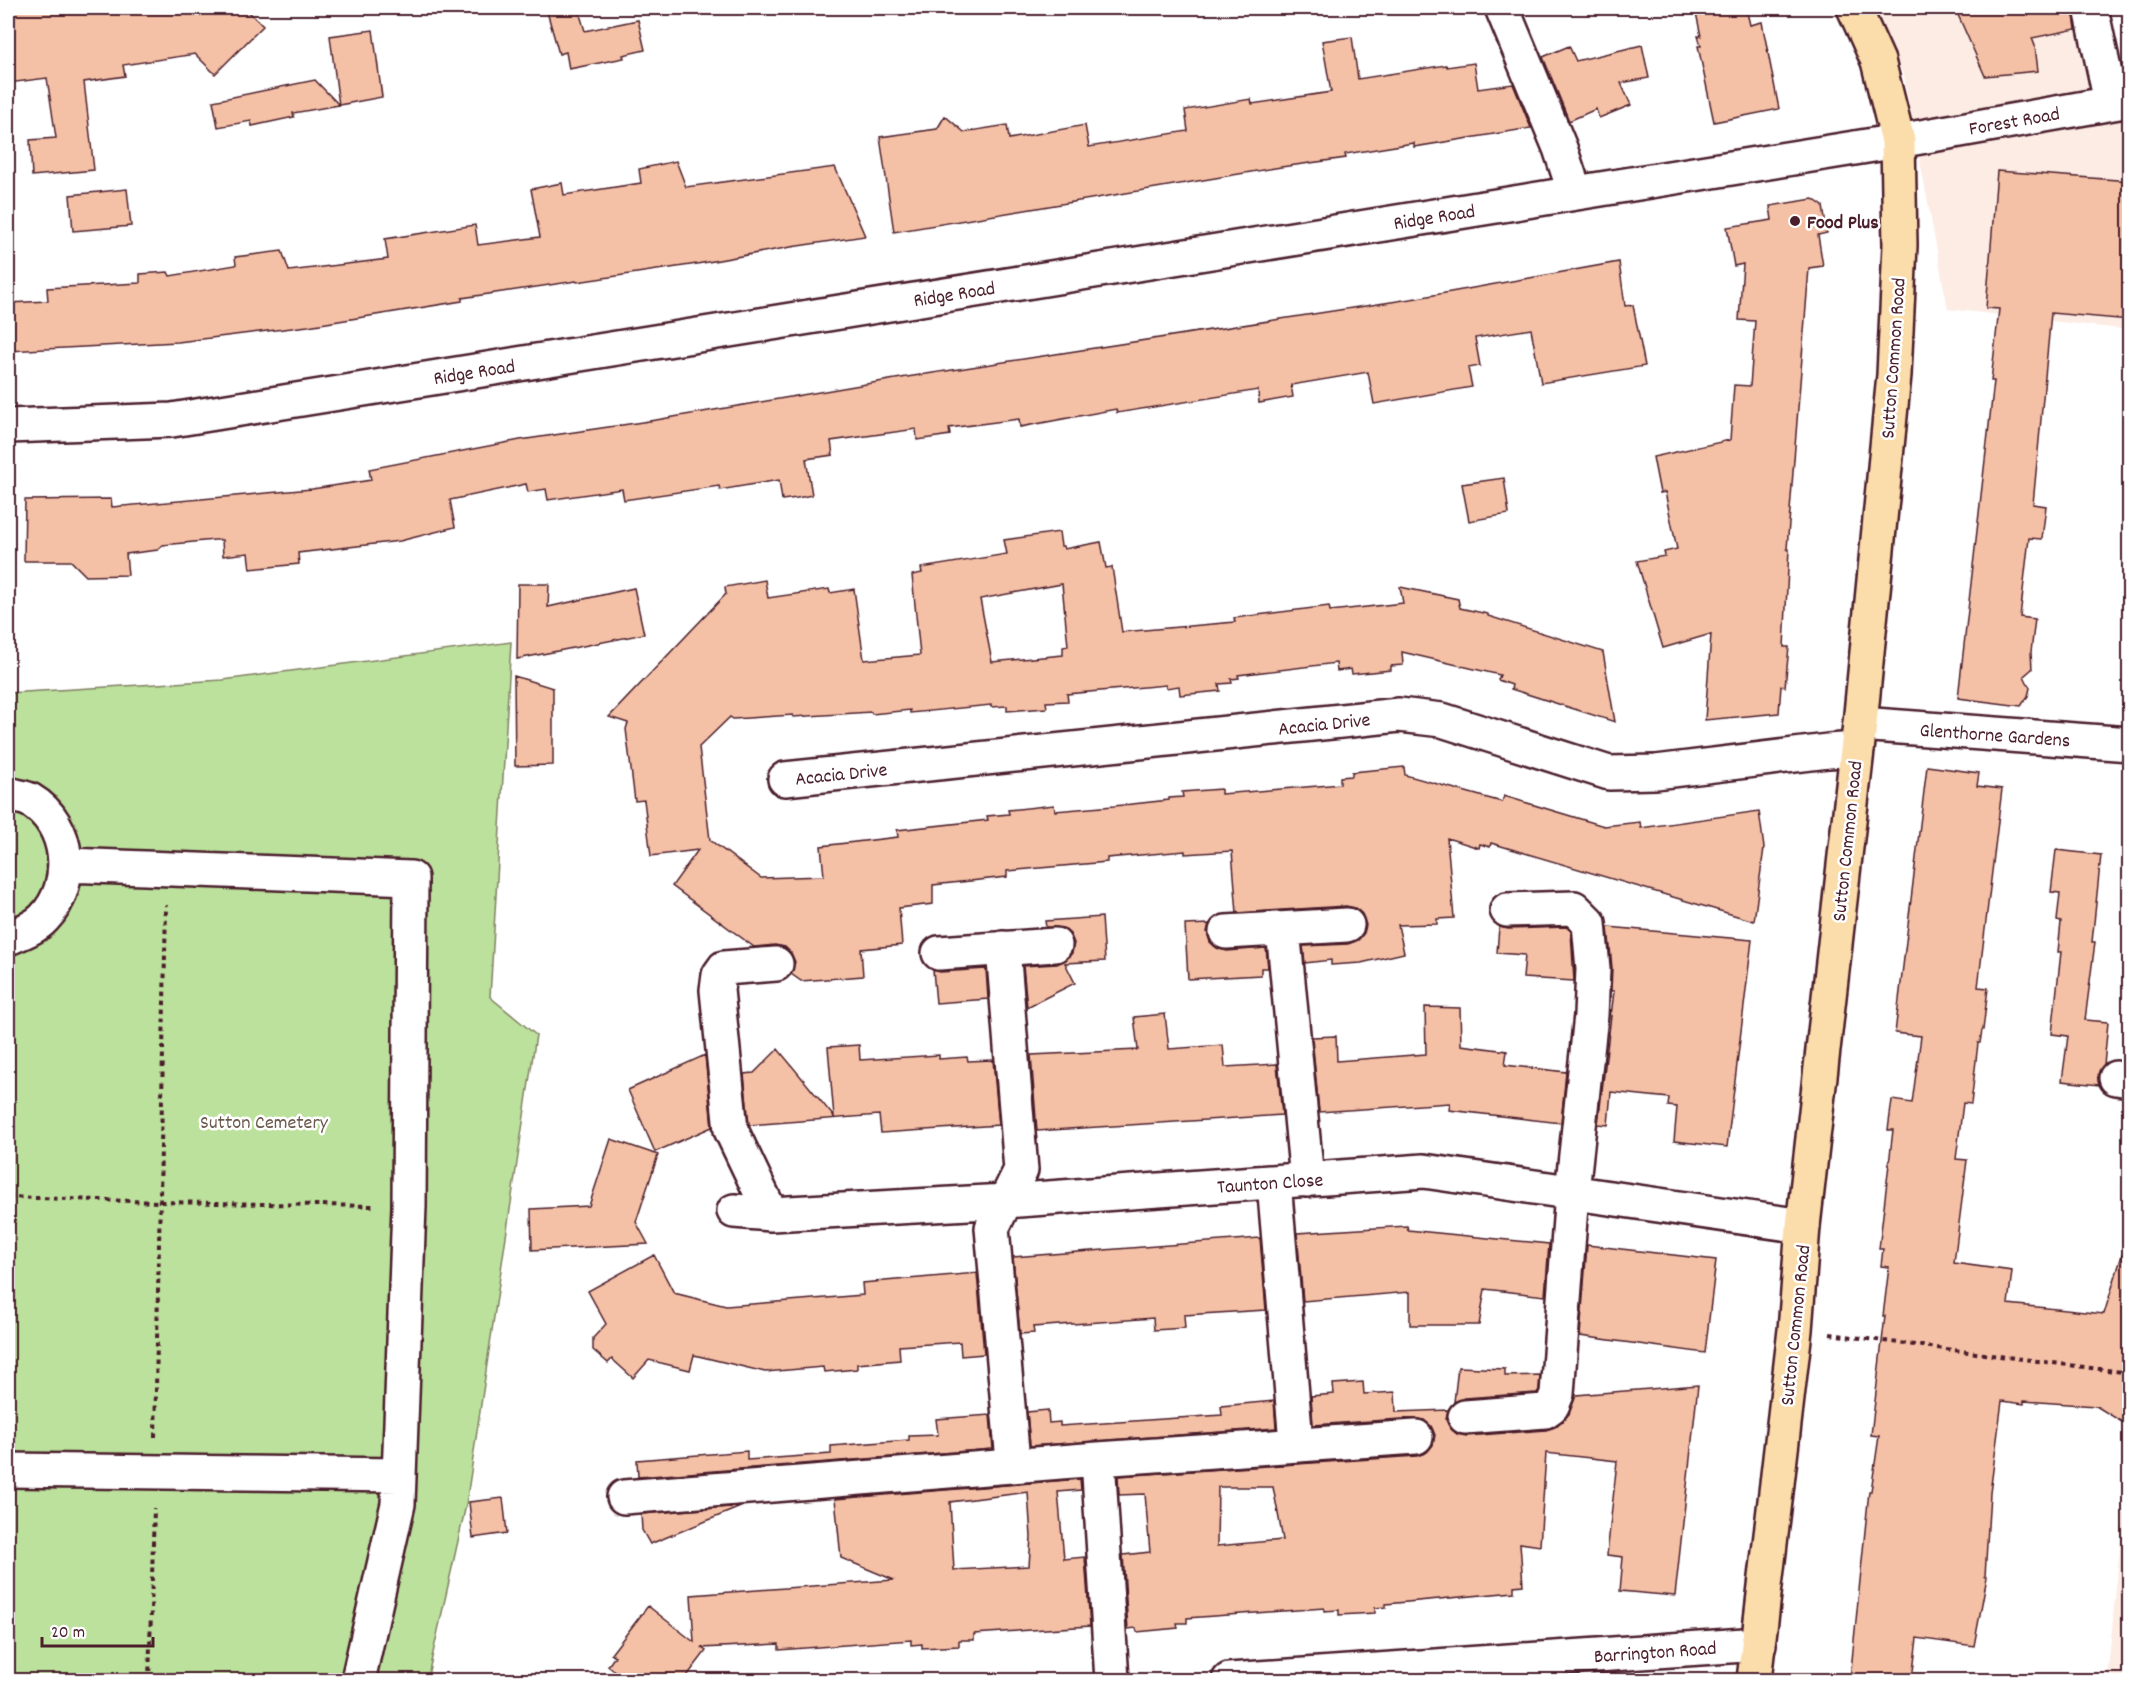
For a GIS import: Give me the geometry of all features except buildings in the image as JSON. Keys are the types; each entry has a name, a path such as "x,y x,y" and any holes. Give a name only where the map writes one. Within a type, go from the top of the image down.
{"main road":[{"name":"Sutton Common Road","path":"1754,1680 1859,737 1894,375 1900,245 1898,141 1878,61 1854,8"}],"street":[{"path":"1502,8 1560,148 1575,193"},
{"path":"2091,8 2120,101"},
{"name":"Forest Road","path":"1898,141 2120,101"},
{"name":"Ridge Road","path":"8,426 172,420 1898,141"},
{"name":"Acacia Drive","path":"784,779 1399,715 1442,720 1609,773 1656,772 1828,751 1859,737"},
{"name":"Glenthorne Gardens","path":"1859,737 2129,742"},
{"path":"8,794 30,800 49,817 62,840 67,865 59,897 44,918 22,933 8,938"},
{"path":"67,865 411,878 409,1206 398,1504 358,1680"},
{"path":"1465,1417 1545,1411 1552,1406 1557,1394 1572,1192 1591,1016 1593,969 1589,923 1574,908 1507,910"},
{"path":"1226,932 1347,925"},
{"path":"1283,929 1307,1180"},
{"path":"939,953 1055,945"},
{"path":"1003,948 1021,1170 992,1228 1012,1450"},
{"path":"771,1214 731,1130 717,990 719,975 724,968 776,964"},
{"name":"Taunton Close","path":"734,1211 771,1214 1005,1201 1424,1171 1803,1226"},
{"path":"1274,1182 1294,1430"},
{"path":"1227,1436 1357,1425"},
{"path":"624,1497 1087,1452 1416,1437"},
{"path":"953,1454 1012,1450 1087,1452"},
{"path":"1087,1452 1112,1680"},
{"path":"8,1470 399,1475"},
{"name":"Barrington Road","path":"1229,1680 1444,1673 1759,1644"}],"path":[{"path":"149,1680 167,868"},
{"path":"8,1197 409,1206"},
{"path":"1794,1330 2130,1373"}],"shaded area":[{"path":"1874,8 2098,8 2129,102 2129,330 1948,309 1904,76"},
{"path":"2128,1466 2130,1466 2129,1680 2107,1680"}],"green space":[{"name":"Sutton Cemetery","path":"511,642 490,997 536,1035 466,1505 427,1680 8,1680 8,693 223,680"}],"place":[{"name":"Food Plus","path":"1795,221"}]}
